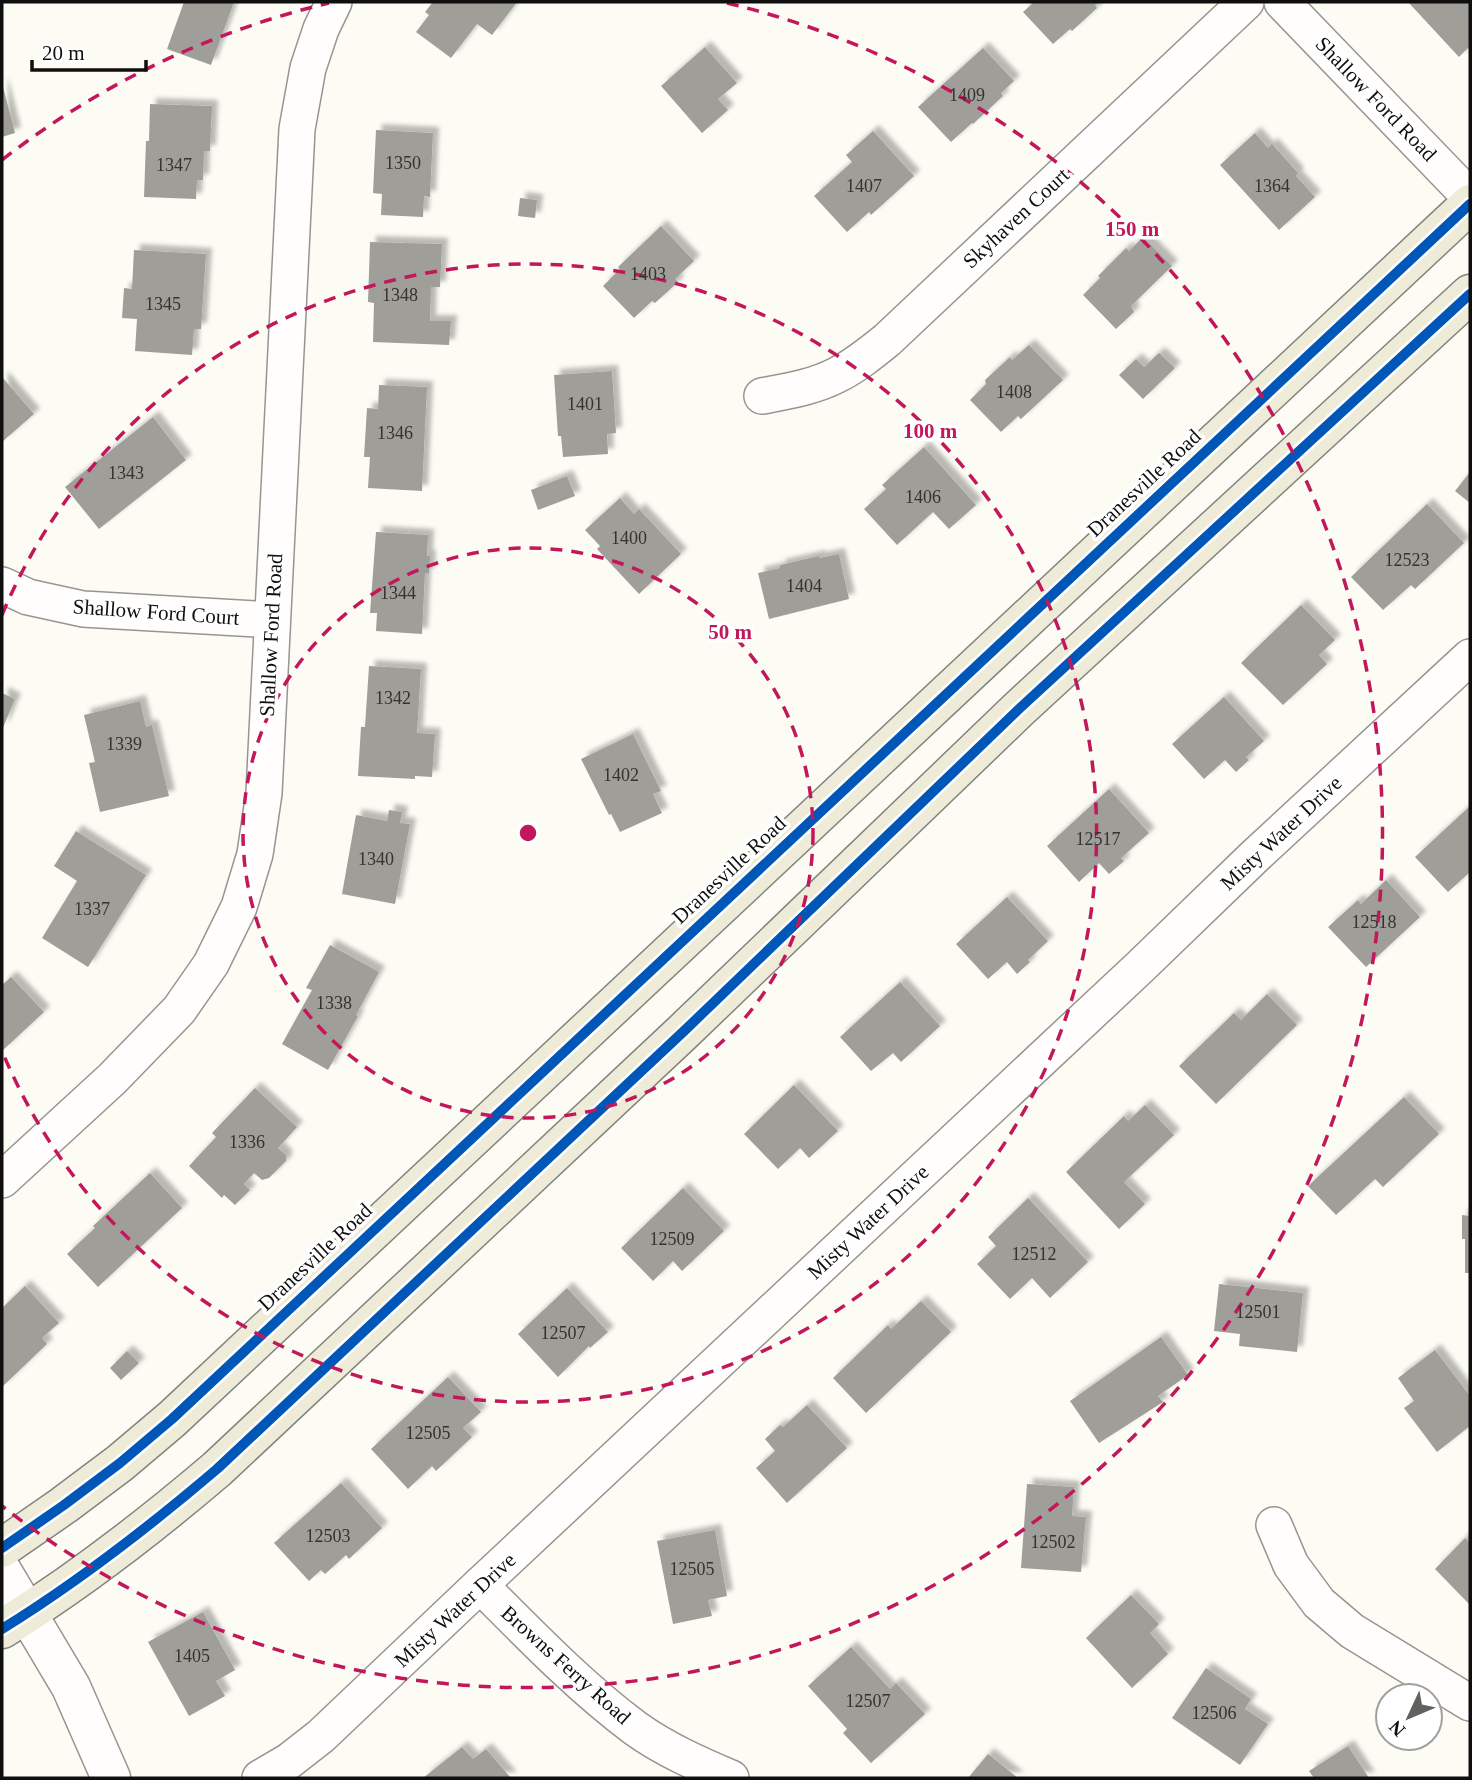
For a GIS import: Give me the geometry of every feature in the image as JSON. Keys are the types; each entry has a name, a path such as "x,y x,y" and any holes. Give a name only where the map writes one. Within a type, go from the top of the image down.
{"main road":[{"name":"Dranesville Road","path":"2,1548 97,1480 172,1419 1470,204"},
{"path":"14,1621 102,1562 218,1469 683,1032 1020,708 1470,294"}],"street":[{"name":"Shallow Ford Road","path":"2,1180 112,1079 179,1010 211,964 239,907 255,854 264,793 297,129 308,68 321,29 334,2"},
{"name":"Skyhaven Court","path":"762,396 808,387 836,375 862,360 887,340 1246,2"},
{"name":"Shallow Ford Road","path":"1282,2 1470,197"},
{"name":"Shallow Ford Court","path":"2,585 28,597 83,609 272,620"},
{"name":"Misty Water Drive","path":"260,1778 289,1761 321,1736 1255,856 1470,657"},
{"path":"1273,1525 1291,1565 1319,1603 1352,1631 1470,1703"},
{"path":"2,1572 14,1621 71,1687 111,1778"},
{"name":"Browns Ferry Road","path":"480,1586 569,1673 637,1729 689,1760 731,1778"}],"building":[{"path":"184,2 234,2 211,65 167,49"},
{"path":"433,2 517,2 492,35 477,24 451,58 416,32 429,15 425,12"},
{"path":"1034,2 1099,2 1095,5 1097,8 1072,31 1070,29 1053,44 1023,12"},
{"path":"1408,2 1470,2 1470,46 1459,57"},
{"path":"705,47 737,83 718,99 728,110 702,133 661,86"},
{"path":"983,48 1014,81 1001,93 1003,96 951,142 918,107"},
{"path":"2,83 15,133 2,137"},
{"path":"150,104 212,106 210,151 204,151 203,180 197,180 196,199 144,197"},
{"path":"376,130 433,133 430,197 424,196 423,217 381,215 382,194 373,193"},
{"path":"873,131 914,176 871,215 869,212 847,232 814,196 852,162 846,155"},
{"path":"1255,133 1268,148 1272,144 1315,197 1279,230 1220,165"},
{"path":"520,198 537,200 535,218 518,216"},
{"path":"661,226 694,261 675,279 678,282 634,318 603,286 620,269 618,267"},
{"path":"1143,237 1172,266 1131,306 1134,312 1116,329 1083,295 1126,248 1129,251"},
{"path":"370,242 442,244 440,287 431,287 430,321 451,321 449,345 373,342 374,303 368,302"},
{"path":"134,250 206,254 201,329 194,329 192,355 135,351 137,319 122,318 124,288 132,289"},
{"path":"1029,345 1063,380 1021,419 1018,416 1001,432 970,400 986,384 985,380 1010,357 1012,360"},
{"path":"1159,353 1175,368 1143,399 1119,375 1136,359 1144,367"},
{"path":"612,371 616,433 607,434 608,454 563,457 561,436 558,436 554,375"},
{"path":"2,377 34,414 2,442"},
{"path":"379,385 427,387 422,491 368,488 370,457 364,457 367,408 378,409"},
{"path":"153,417 186,460 99,529 65,487"},
{"path":"924,447 976,505 949,529 933,512 897,545 864,509 886,489 882,485"},
{"path":"1470,472 1470,503 1455,491"},
{"path":"567,476 575,496 538,510 531,490"},
{"path":"620,498 634,514 639,509 681,554 639,594 597,549 600,546 585,530"},
{"path":"1427,504 1464,543 1415,589 1411,585 1383,610 1351,577"},
{"path":"376,532 428,535 429,574 425,573 422,634 376,631 377,613 370,613"},
{"path":"839,554 849,599 769,619 758,573 780,568 780,565"},
{"path":"1301,605 1335,640 1319,655 1327,664 1283,705 1241,663"},
{"path":"369,666 421,669 417,733 435,734 432,777 415,776 415,779 358,776"},
{"path":"2,693 15,699 2,730"},
{"path":"1224,697 1264,741 1246,757 1249,760 1236,772 1225,760 1204,779 1172,744"},
{"path":"140,701 146,727 152,725 169,796 100,812 89,763 95,762 84,715"},
{"path":"633,734 661,791 653,794 662,813 620,832 581,759"},
{"path":"1109,789 1149,833 1121,858 1124,861 1109,874 1099,863 1079,882 1047,846"},
{"path":"1470,806 1470,872 1448,892 1415,857"},
{"path":"389,810 402,812 400,823 410,824 395,904 342,894 356,815 387,821"},
{"path":"76,831 146,875 88,967 42,938 77,881 54,866"},
{"path":"1386,880 1420,917 1366,967 1328,927 1358,900 1361,904"},
{"path":"1007,897 1048,941 1017,974 1007,962 988,979 956,944"},
{"path":"330,945 379,972 328,1070 282,1044 312,990 306,988"},
{"path":"11,977 44,1012 2,1051 2,985"},
{"path":"900,982 940,1026 901,1062 893,1053 871,1071 840,1037"},
{"path":"1267,994 1297,1025 1216,1104 1179,1066 1234,1013 1241,1020"},
{"path":"794,1085 838,1131 809,1158 800,1148 778,1169 744,1134"},
{"path":"255,1088 297,1127 278,1148 286,1155 286,1161 269,1178 262,1180 254,1173 244,1184 250,1190 235,1205 224,1195 222,1198 189,1166 216,1137 212,1133"},
{"path":"1404,1097 1439,1134 1383,1187 1375,1179 1336,1215 1308,1186"},
{"path":"1145,1105 1174,1135 1124,1182 1145,1204 1119,1229 1066,1172 1124,1116 1128,1121"},
{"path":"150,1173 182,1208 98,1287 67,1254"},
{"path":"683,1188 724,1231 682,1271 673,1261 653,1281 621,1248"},
{"path":"1028,1198 1088,1262 1050,1298 1032,1278 1010,1299 977,1264 996,1246 988,1237"},
{"path":"1462,1215 1470,1216 1470,1273 1465,1273"},
{"path":"1219,1284 1303,1293 1297,1352 1239,1346 1240,1334 1214,1331"},
{"path":"25,1286 59,1323 42,1338 47,1344 2,1387 2,1308"},
{"path":"567,1288 608,1332 590,1348 589,1346 558,1377 518,1334"},
{"path":"921,1301 951,1332 866,1413 833,1378 888,1325 891,1329"},
{"path":"1161,1337 1188,1375 1158,1396 1163,1402 1099,1443 1070,1401"},
{"path":"1435,1350 1470,1396 1470,1426 1437,1452 1404,1408 1414,1401 1398,1378"},
{"path":"127,1351 139,1363 121,1380 110,1368"},
{"path":"448,1377 481,1412 463,1428 472,1437 436,1471 432,1466 408,1489 371,1449"},
{"path":"807,1405 847,1448 787,1503 756,1468 775,1451 765,1439"},
{"path":"341,1483 382,1528 349,1559 346,1555 325,1574 321,1570 309,1581 274,1543"},
{"path":"1027,1484 1074,1487 1072,1516 1086,1517 1081,1572 1021,1568"},
{"path":"715,1530 727,1596 708,1600 712,1616 673,1624 657,1541"},
{"path":"1465,1538 1470,1543 1470,1605 1435,1569"},
{"path":"1131,1595 1159,1624 1150,1633 1168,1654 1132,1688 1086,1638"},
{"path":"203,1612 235,1670 216,1681 225,1696 189,1716 148,1642"},
{"path":"851,1647 890,1689 896,1683 925,1714 871,1763 843,1733 847,1729 808,1686"},
{"path":"1206,1668 1251,1699 1245,1709 1268,1724 1240,1765 1172,1718"},
{"path":"1348,1746 1369,1778 1314,1778 1309,1771"},
{"path":"462,1747 473,1759 486,1749 511,1778 423,1778"},
{"path":"988,1754 1018,1778 968,1778"}],"cycle path":[{"path":"2,1548 120,1463 172,1419 1470,204"},
{"path":"2,1629 112,1553 217,1469 683,1032 1020,708 1470,294"}]}
